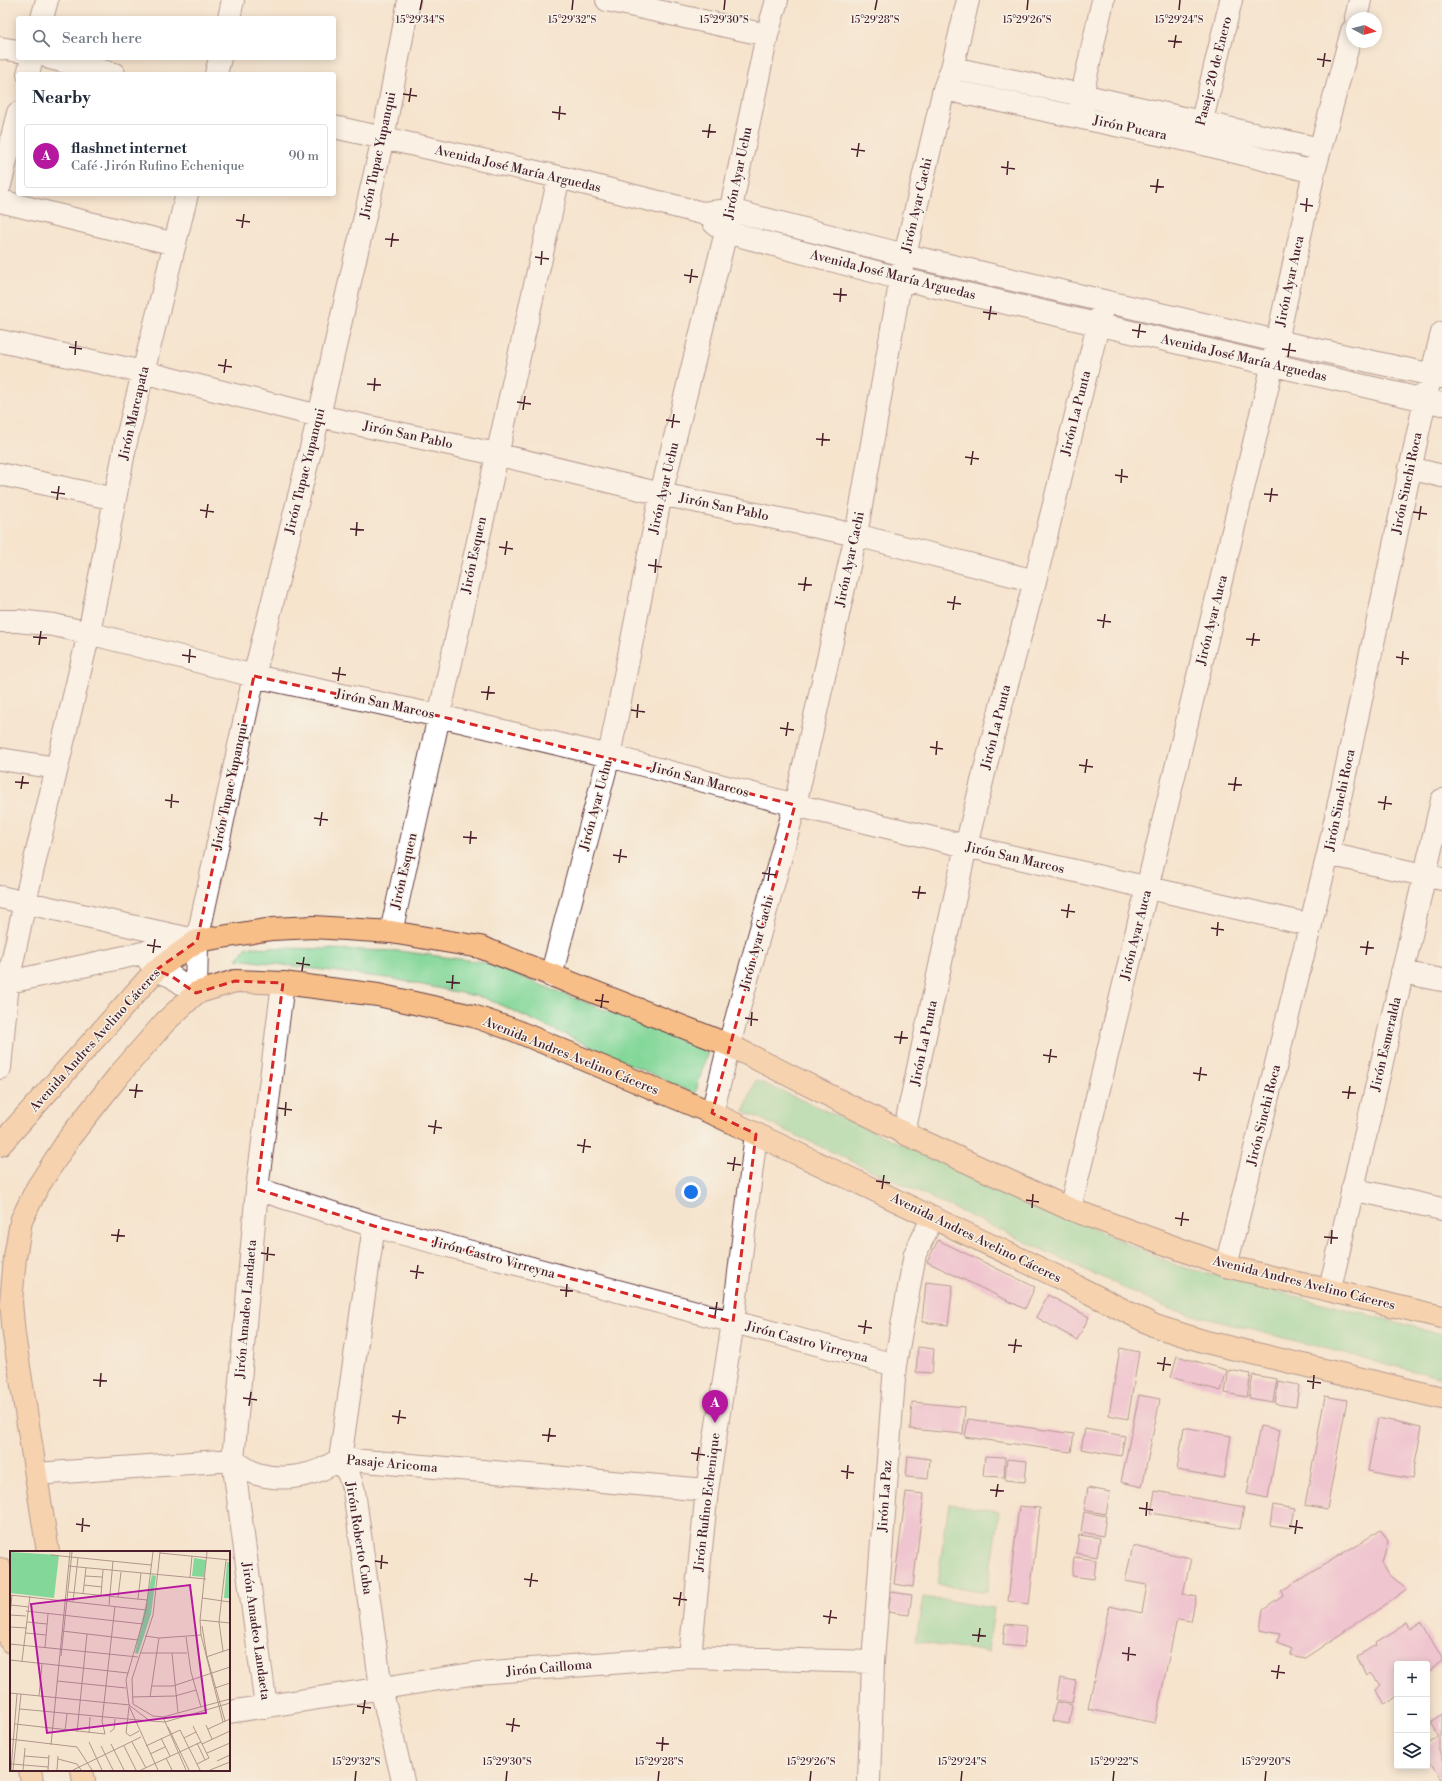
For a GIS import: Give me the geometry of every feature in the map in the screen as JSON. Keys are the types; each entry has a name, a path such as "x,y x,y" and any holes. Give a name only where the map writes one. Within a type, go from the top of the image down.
{"main road":[{"name":"Avenida Andres Avelino Cáceres","path":"0,1145 156,970 196,941 272,929 314,927 391,932 480,947 729,1045 904,1133 1070,1209 1226,1266 1330,1289 1442,1317"},
{"name":"Avenida Andres Avelino Cáceres","path":"48,1551 14,1335 6,1303 22,1221 36,1188 70,1137 119,1075 165,1022 196,993 235,981 283,983 378,995 473,1016 514,1030 712,1113 933,1217 1155,1326 1206,1342 1442,1398"},
{"path":"0,1569 10,1635"},
{"path":"30,1771 32,1781"},
{"path":"82,1771 84,1781"}],"street":[{"path":"43,16 47,0"},
{"path":"229,16 233,0"},
{"name":"Jirón Tupac Yupanqui","path":"196,993 196,941 254,676 319,416 383,138 409,0"},
{"path":"607,0 767,35"},
{"name":"Jirón Ayar Uchu","path":"552,976 609,756 661,494 726,232 767,35 777,0"},
{"name":"Jirón Ayar Cachi","path":"712,1113 729,1045 795,805 856,535 905,255 944,89 952,68 968,0"},
{"path":"1077,117 1103,0"},
{"name":"Pasaje 20 de Enero","path":"1199,132 1231,0"},
{"path":"1357,12 1360,0"},
{"path":"0,48 16,51"},
{"name":"Jirón Ayar Auca","path":"1070,1209 1273,364 1314,172 1347,48"},
{"path":"28,72 32,60"},
{"path":"58,60 106,72"},
{"path":"216,72 220,60"},
{"name":"Jirón Pucara","path":"952,68 1082,95 1199,132 1314,172"},
{"name":"Jirón Pucara","path":"944,89 1077,117 1320,149"},
{"path":"0,185 16,121"},
{"name":"Avenida José María Arguedas","path":"336,127 559,177 702,213 730,210 905,255 1277,341 1437,376"},
{"name":"Jirón Esquen","path":"391,932 496,454 559,177"},
{"name":"Jirón Marcapata","path":"0,1068 4,983 25,902 89,633 126,442 187,196"},
{"path":"0,201 175,244"},
{"name":"Avenida José María Arguedas","path":"702,213 726,232 902,279 1433,402"},
{"name":"Jirón La Punta","path":"904,1133 966,846 997,721 1035,581 1104,301"},
{"name":"Jirón Sinchi Roca","path":"1226,1266 1312,925 1410,468 1433,402 1442,333"},
{"name":"Jirón San Pablo","path":"0,341 143,372 319,416 496,454 661,494 856,535 1035,581"},
{"path":"1410,468 1442,476"},
{"path":"0,474 115,499"},
{"name":"Jirón San Marcos","path":"0,621 18,621 54,625 89,633 254,676 439,716 609,756 795,805 966,846 1312,925"},
{"path":"0,758 57,768"},
{"name":"Jirón Esmeralda","path":"1330,1289 1402,972 1433,877 1442,800"},
{"path":"1328,854 1433,877"},
{"path":"0,897 196,941"},
{"path":"4,983 143,953 160,947 196,941"},
{"path":"143,953 156,970 171,976 196,993"},
{"path":"1402,972 1442,980"},
{"name":"Jirón Amadeo Landaeta","path":"266,1707 233,1460 257,1189 283,983"},
{"name":"Jirón Rufino Echenique","path":"690,1657 707,1490 733,1322 756,1134"},
{"path":"1352,1188 1442,1208"},
{"name":"Jirón Castro Virreyna","path":"257,1189 374,1226 895,1365"},
{"name":"Jirón La Paz","path":"869,1781 873,1662 895,1365 915,1254 933,1217"},
{"path":"340,1459 374,1226"},
{"name":"Pasaje Aricoma","path":"233,1460 256,1474 278,1478 311,1474 328,1468 340,1459 707,1490"},
{"name":"Jirón Roberto Cuba","path":"340,1459 349,1475 354,1491 381,1688 403,1781"},
{"path":"36,1474 233,1460"},
{"name":"Jirón Cailloma","path":"230,1712 478,1673 690,1657 873,1662"}],"highlighted area":[{"path":"254,676 439,716 795,805 712,1113 756,1134 733,1322 374,1226 257,1189 283,983 235,981 196,993 171,976 156,970 197,941"}],"green space":[{"path":"247,947 399,951 483,962 708,1051 695,1094 485,998 394,979 237,959"},
{"path":"756,1080 1178,1266 1442,1334 1442,1378 1170,1309 744,1111"},
{"path":"949,1504 999,1511 987,1592 937,1584"},
{"path":"923,1597 994,1608 988,1652 916,1641"}],"building":[{"path":"938,1240 1035,1287 1025,1309 927,1262"},
{"path":"926,1282 953,1285 948,1325 922,1322"},
{"path":"1048,1295 1089,1317 1077,1340 1036,1317"},
{"path":"918,1347 934,1349 932,1373 916,1372"},
{"path":"1120,1348 1139,1352 1128,1419 1109,1415"},
{"path":"1177,1356 1227,1370 1221,1391 1171,1377"},
{"path":"1229,1370 1251,1374 1247,1397 1225,1393"},
{"path":"1253,1375 1277,1379 1273,1402 1249,1398"},
{"path":"1278,1381 1299,1385 1296,1407 1275,1404"},
{"path":"1139,1395 1160,1399 1142,1487 1121,1482"},
{"path":"1325,1396 1347,1400 1327,1509 1305,1505"},
{"path":"912,1402 965,1407 963,1434 910,1429"},
{"path":"1378,1418 1422,1427 1412,1479 1368,1471"},
{"path":"968,1419 1074,1434 1071,1452 965,1437"},
{"path":"1260,1426 1280,1430 1268,1498 1247,1494"},
{"path":"1184,1427 1231,1436 1224,1478 1177,1470"},
{"path":"1085,1429 1125,1436 1121,1456 1081,1449"},
{"path":"908,1456 930,1459 928,1479 906,1477"},
{"path":"985,1456 1005,1457 1004,1477 983,1476"},
{"path":"1007,1459 1027,1461 1025,1482 1005,1480"},
{"path":"1088,1488 1110,1492 1106,1514 1084,1510"},
{"path":"1155,1491 1244,1507 1240,1529 1151,1513"},
{"path":"906,1492 924,1494 913,1587 894,1584"},
{"path":"1273,1505 1295,1509 1291,1528 1270,1525"},
{"path":"1019,1506 1040,1508 1029,1604 1008,1601"},
{"path":"1084,1512 1106,1516 1103,1536 1081,1532"},
{"path":"1381,1530 1388,1541 1382,1563 1389,1575 1406,1590 1305,1658 1290,1655 1291,1648 1277,1642 1280,1634 1260,1630 1263,1610 1283,1596 1281,1591"},
{"path":"1079,1535 1100,1538 1097,1557 1076,1553"},
{"path":"1133,1546 1191,1558 1183,1594 1196,1597 1191,1621 1177,1619 1155,1723 1088,1709 1109,1606 1142,1613 1147,1585 1125,1581"},
{"path":"1074,1557 1096,1560 1094,1579 1072,1576"},
{"path":"891,1592 912,1595 909,1615 888,1612"},
{"path":"1421,1622 1442,1658 1442,1661 1430,1670 1430,1661 1394,1661 1394,1697 1383,1705 1375,1689 1380,1685 1369,1671 1366,1674 1357,1656 1377,1645 1376,1642 1406,1624 1409,1630"},
{"path":"1005,1624 1026,1626 1024,1647 1003,1645"},
{"path":"1060,1678 1076,1681 1072,1703 1056,1700"},
{"path":"1056,1702 1072,1705 1069,1724 1052,1721"},
{"path":"1442,1714 1442,1781 1430,1764 1430,1743 1440,1737 1430,1722"}],"place":[{"name":"flashnet internet","path":"715,1423"}]}
